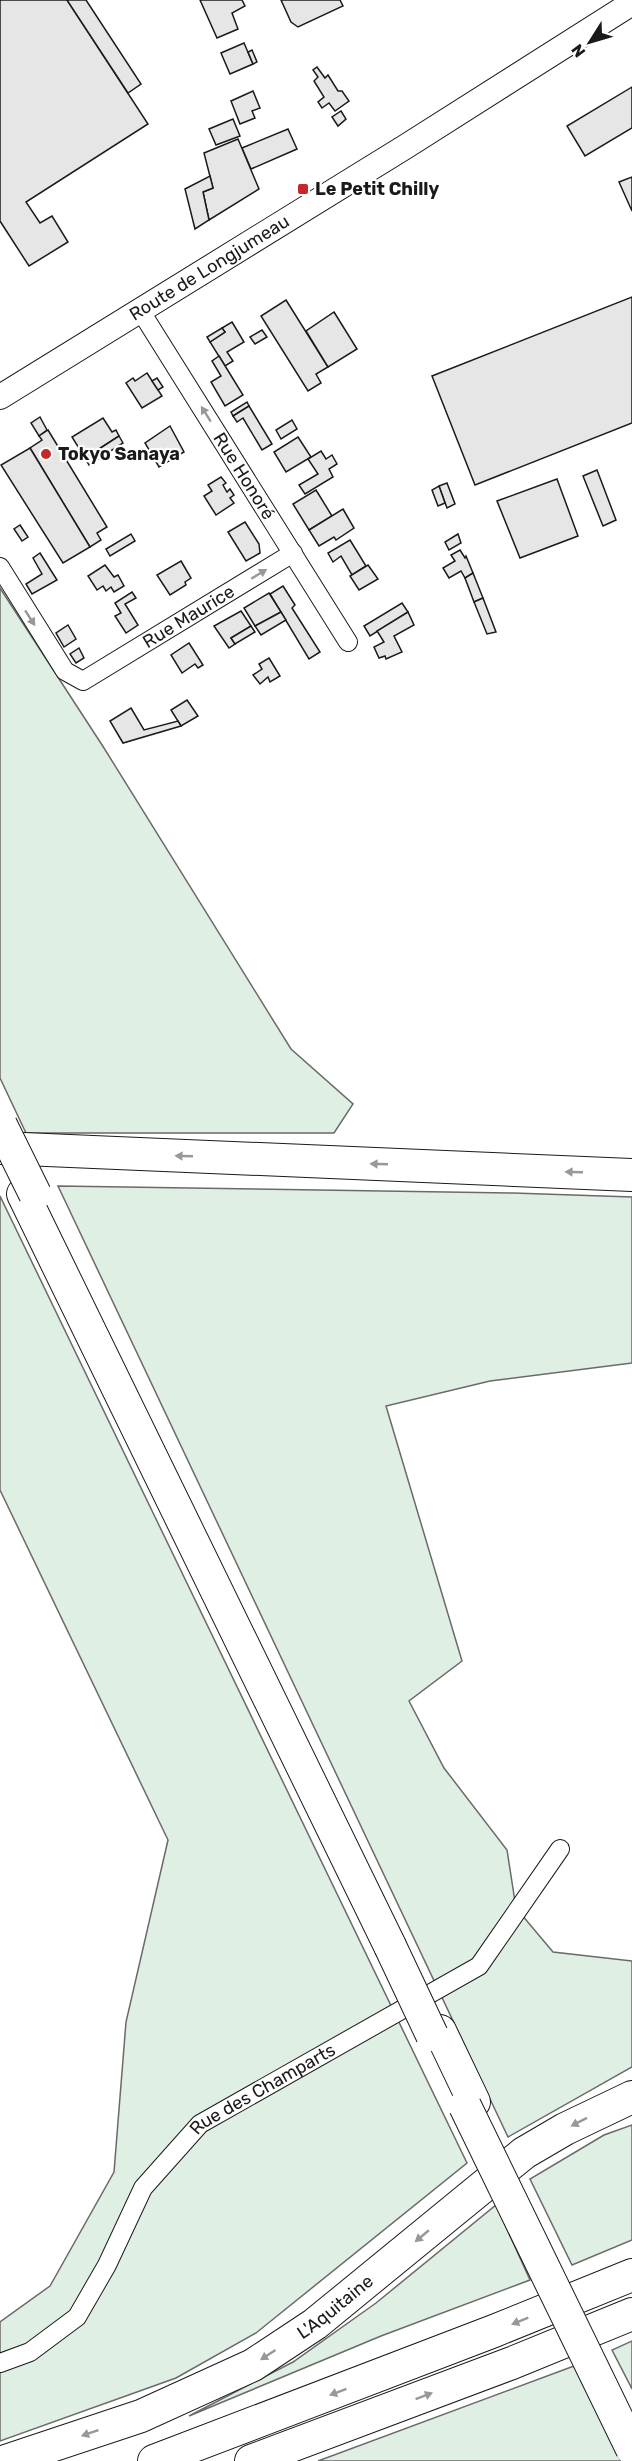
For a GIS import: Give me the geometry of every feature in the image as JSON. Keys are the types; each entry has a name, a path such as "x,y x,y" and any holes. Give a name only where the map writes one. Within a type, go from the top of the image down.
{"highway":[{"path":"0,1124 29,1194 394,1945 632,2449"},
{"path":"0,1147 29,1194"},
{"path":"0,1147 632,1175"},
{"name":"L'Aquitaine","path":"6,2461 141,2416 253,2365 315,2324 524,2153 565,2129 632,2097"},
{"path":"470,2104 632,2426"},
{"path":"154,2461 494,2331 632,2275"},
{"path":"251,2461 512,2363 632,2314"}],"street":[{"name":"Route de Longjumeau","path":"0,397 632,3"},
{"name":"Rue Honoré","path":"140,310 348,642"},
{"name":"Rue Maurice","path":"0,567 65,671 84,681 293,552"},
{"name":"Rue des Champarts","path":"0,2363 30,2352 76,2317 107,2265 143,2188 200,2124 479,1966 560,1849"}],"green space":[{"path":"0,588 104,748 291,1049 353,1104 334,1133 26,1133 0,1078"},
{"path":"58,1186 632,1197 632,1363 490,1381 386,1406 462,1661 409,1701 444,1768 507,1850 516,1908 553,1952 632,1961 632,2067 508,2137"},
{"path":"0,1196 467,2163 256,2333 176,2378 0,2441 0,2322 50,2286 114,2172 126,2022 168,1840 0,1490"},
{"path":"632,2125 632,2240 572,2265 530,2179 604,2135"},
{"path":"496,2205 530,2280 381,2336 189,2416 293,2362 376,2303"},
{"path":"632,2341 632,2389 612,2350"},
{"path":"574,2366 621,2461 318,2461"}],"building":[{"path":"0,0 67,0 148,124 26,202 40,223 52,216 68,242 29,266 0,221"},
{"path":"67,0 86,0 141,84 128,93"},
{"path":"200,0 242,0 245,6 232,13 238,29 217,38"},
{"path":"281,0 340,0 343,6 298,27 291,22"},
{"path":"244,43 253,64 230,74 221,53"},
{"path":"252,50 257,62 253,64 248,52"},
{"path":"317,67 325,78 328,75 338,91 342,91 349,101 335,111 329,103 322,108 318,102 324,97 314,81 318,77 313,70"},
{"path":"632,87 632,128 585,156 567,126"},
{"path":"253,91 260,108 252,111 255,118 240,124 231,101"},
{"path":"341,111 346,119 338,126 332,117"},
{"path":"233,119 240,136 216,145 209,129"},
{"path":"288,129 297,149 251,169 242,148"},
{"path":"238,139 259,189 209,220 203,192 213,188 204,153"},
{"path":"210,176 213,188 203,192 209,220 195,229 185,189"},
{"path":"632,177 632,211 619,182"},
{"path":"632,297 632,423 475,485 432,376"},
{"path":"286,300 328,367 316,374 321,383 308,391 261,316"},
{"path":"334,312 357,349 328,367 306,331"},
{"path":"232,322 244,342 227,352 233,361 225,366 210,342 225,332 222,328"},
{"path":"222,328 225,332 210,342 207,337"},
{"path":"262,330 267,337 255,344 250,337"},
{"path":"219,356 243,395 225,406 211,382 221,376 212,361"},
{"path":"147,373 162,396 142,408 126,383 133,378 135,381"},
{"path":"157,378 163,387 158,390 152,381"},
{"path":"247,402 249,406 233,416 231,412"},
{"path":"249,406 272,444 262,450 243,418 237,422 233,416"},
{"path":"40,417 47,430 39,436 31,423"},
{"path":"103,418 112,432 116,430 119,436 85,458 72,437"},
{"path":"292,420 297,429 281,439 276,430"},
{"path":"170,426 184,452 159,467 145,443"},
{"path":"48,430 107,527 97,533 101,540 90,547 30,448 42,440 39,436"},
{"path":"119,436 123,443 89,465 85,458"},
{"path":"298,437 311,457 286,472 274,452"},
{"path":"30,448 90,547 63,563 1,465"},
{"path":"321,451 326,459 332,455 337,464 329,469 333,477 305,494 299,485 318,474 308,459"},
{"path":"597,470 616,520 603,526 583,476"},
{"path":"221,477 226,483 223,485 227,492 230,489 234,495 230,498 234,503 216,515 204,496 212,491 208,485"},
{"path":"557,479 578,536 520,558 497,501"},
{"path":"447,483 455,504 447,508 439,486"},
{"path":"439,486 445,503 438,506 432,490"},
{"path":"316,490 332,516 309,530 293,504"},
{"path":"343,509 354,528 336,540 334,537 319,546 309,530"},
{"path":"245,522 259,544 260,553 246,561 228,532"},
{"path":"20,525 28,537 22,541 14,529"},
{"path":"131,534 135,541 110,556 106,549"},
{"path":"458,534 461,543 449,550 445,542"},
{"path":"350,540 366,566 352,575 341,556 333,562 328,553"},
{"path":"460,550 465,558 466,556 473,573 465,578 461,571 449,578 443,568 455,561 451,555"},
{"path":"40,553 57,580 32,594 26,584 42,574 33,558"},
{"path":"181,561 191,578 185,582 186,585 170,595 157,575"},
{"path":"105,565 114,577 118,575 124,586 114,592 111,587 106,591 103,586 97,590 88,576"},
{"path":"368,565 378,579 359,590 350,576"},
{"path":"473,573 483,598 474,602 465,578"},
{"path":"283,586 295,605 292,608 320,652 309,659 270,594"},
{"path":"132,592 136,598 125,604 138,625 126,633 115,616 121,613 115,603"},
{"path":"269,593 281,612 255,626 244,608"},
{"path":"483,598 496,632 487,634 474,602"},
{"path":"402,603 408,612 370,636 364,626"},
{"path":"241,611 251,626 231,638 235,644 229,648 214,626"},
{"path":"281,612 286,620 261,635 255,626"},
{"path":"408,612 414,625 394,636 402,652 386,659 385,656 379,658 374,647 384,642 377,631"},
{"path":"68,625 76,639 64,647 56,633"},
{"path":"251,626 255,632 235,644 231,638"},
{"path":"189,643 203,665 198,668 195,664 182,673 171,655"},
{"path":"79,648 84,658 76,663 70,654"},
{"path":"269,658 280,676 270,682 268,677 260,684 253,675 262,669 259,664"},
{"path":"187,700 198,716 181,726 171,710"},
{"path":"131,708 144,730 178,721 181,726 123,743 110,721"}],"place":[{"name":"Le Petit Chilly","path":"303,189"},
{"name":"Tokyo Sanaya","path":"46,454"}]}
